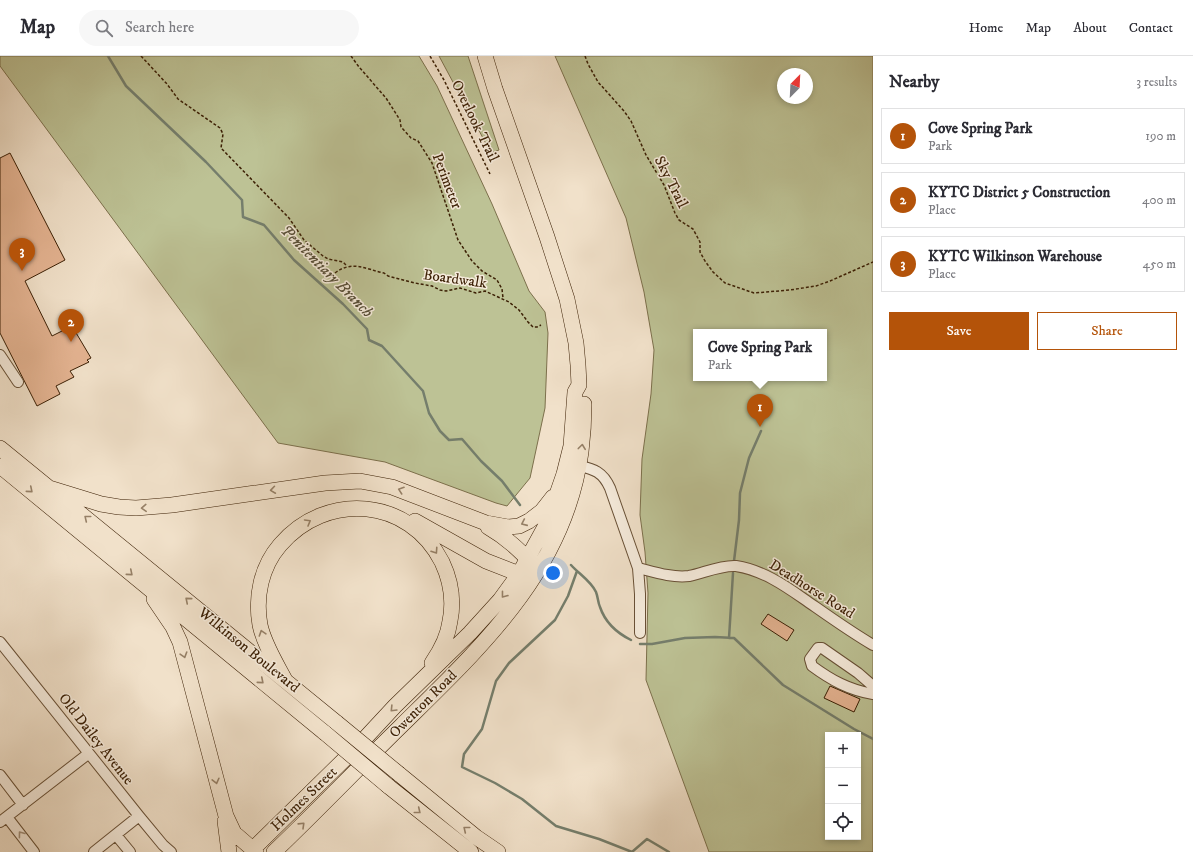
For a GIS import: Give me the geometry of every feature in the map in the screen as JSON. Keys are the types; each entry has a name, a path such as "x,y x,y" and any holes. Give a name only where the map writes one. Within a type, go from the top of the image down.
{"highway":[{"path":"486,56 495,89 563,285 576,343 579,385 584,391 583,436 573,464 561,486 547,523 528,559 530,575"},
{"name":"Wilkinson Boulevard","path":"0,448 399,774 498,852"},
{"path":"421,682 486,615 530,575 559,531 566,512 573,464"},
{"name":"Wilkinson Boulevard","path":"0,466 326,733 388,786 471,852"},
{"path":"49,488 101,504 136,508 172,505 325,483 360,481 392,488 473,519 498,526 508,527 519,526 529,521 542,511 561,486"},
{"path":"285,680 265,641 260,627 258,613 260,585 270,560 285,539 306,522 332,511 347,508 366,508 391,512 404,517 486,562 530,575"},
{"path":"366,508 384,512 399,518 422,535 439,556 449,582 452,609 447,635 442,647 421,682"},
{"path":"473,519 503,536 528,559"},
{"name":"Owenton Road","path":"369,759 441,688 500,624 530,575"},
{"path":"145,585 173,628 180,642 194,689 222,804 229,852"},
{"name":"Holmes Street","path":"254,851 421,682"},
{"name":"Holmes Street","path":"274,852 369,759"},
{"path":"222,804 234,833 254,851"}],"street":[{"path":"0,355 18,382"},
{"path":"573,464 599,473 607,482 613,496 638,568 640,632"},
{"name":"Deadhorse Road","path":"638,568 678,577 689,576 723,567 734,566 747,568 767,576 785,586 873,645"},
{"name":"Old Dailey Avenue","path":"0,642 88,754 158,840 169,851"},
{"path":"873,686 858,673 822,648 818,648 810,659 812,666 830,679 855,690 873,694"},
{"path":"34,852 4,820 88,754"},
{"path":"0,775 23,805"},
{"path":"96,851 139,816"},
{"path":"116,835 130,852"}],"path":[{"name":"Boardwalk","path":"141,56 167,84 178,99 220,128 223,134 221,148 288,218 304,240 328,259 343,262 347,266 352,265 384,273 388,276 432,286 440,290 446,291 460,288 476,293 485,292 503,298 519,310 533,327 541,325"},
{"name":"Perimeter","path":"351,56 386,98 400,120 401,127 411,138 418,141 432,163 458,240 472,261 482,271 497,280 502,290 503,298"},
{"name":"Overlook Trail","path":"430,56 444,80 490,174"},
{"name":"Sky Trail","path":"585,56 598,82 632,121 646,155 664,185 679,220 693,229 700,242 700,252 705,261 713,272 725,283 754,293 790,290 816,286 873,262"},
{"path":"335,273 341,268 347,266"}],"green space":[{"path":"0,56 419,56 437,86 492,204 529,291 545,312 548,333 545,408 530,478 507,506 385,462 278,443 0,66"},
{"path":"439,56 468,56 499,150 491,153"},
{"path":"555,56 873,56 873,852 709,852 646,680 648,593 640,515 642,459 651,394 654,350 644,292 626,218"}],"building":[{"path":"10,153 65,260 25,281 52,336 72,326 91,358 87,360 89,362 70,371 74,377 56,386 60,394 37,406 0,333 0,158"},
{"path":"768,614 794,630 787,641 761,624"},
{"path":"830,686 860,699 854,712 824,698"}],"waterway":[{"name":"Penitentiary Branch","path":"108,56 126,86 206,162 242,200 243,217 264,225 294,260 343,304 367,329 369,340 382,346 423,391 429,413 440,431 449,440 462,439 481,461 502,481 520,505"},
{"path":"734,561 739,520 740,493 749,458 761,431"},
{"name":"Penitentiary Branch","path":"571,565 594,588 602,612 608,622 621,634 631,640"},
{"path":"577,571 568,596 555,620 509,663 496,681 482,729 464,754 462,767 495,783 522,799 556,826 599,839 632,852 647,839 669,852"},
{"path":"729,638 733,573"},
{"name":"Penitentiary Branch","path":"640,644 652,644 685,638 734,638 783,685 854,729 873,739"}],"place":[{"name":"KYTC Wilkinson Warehouse","path":"22,271"},
{"name":"KYTC District 5 Construction","path":"71,342"},
{"name":"Cove Spring Park","path":"760,427"}]}
